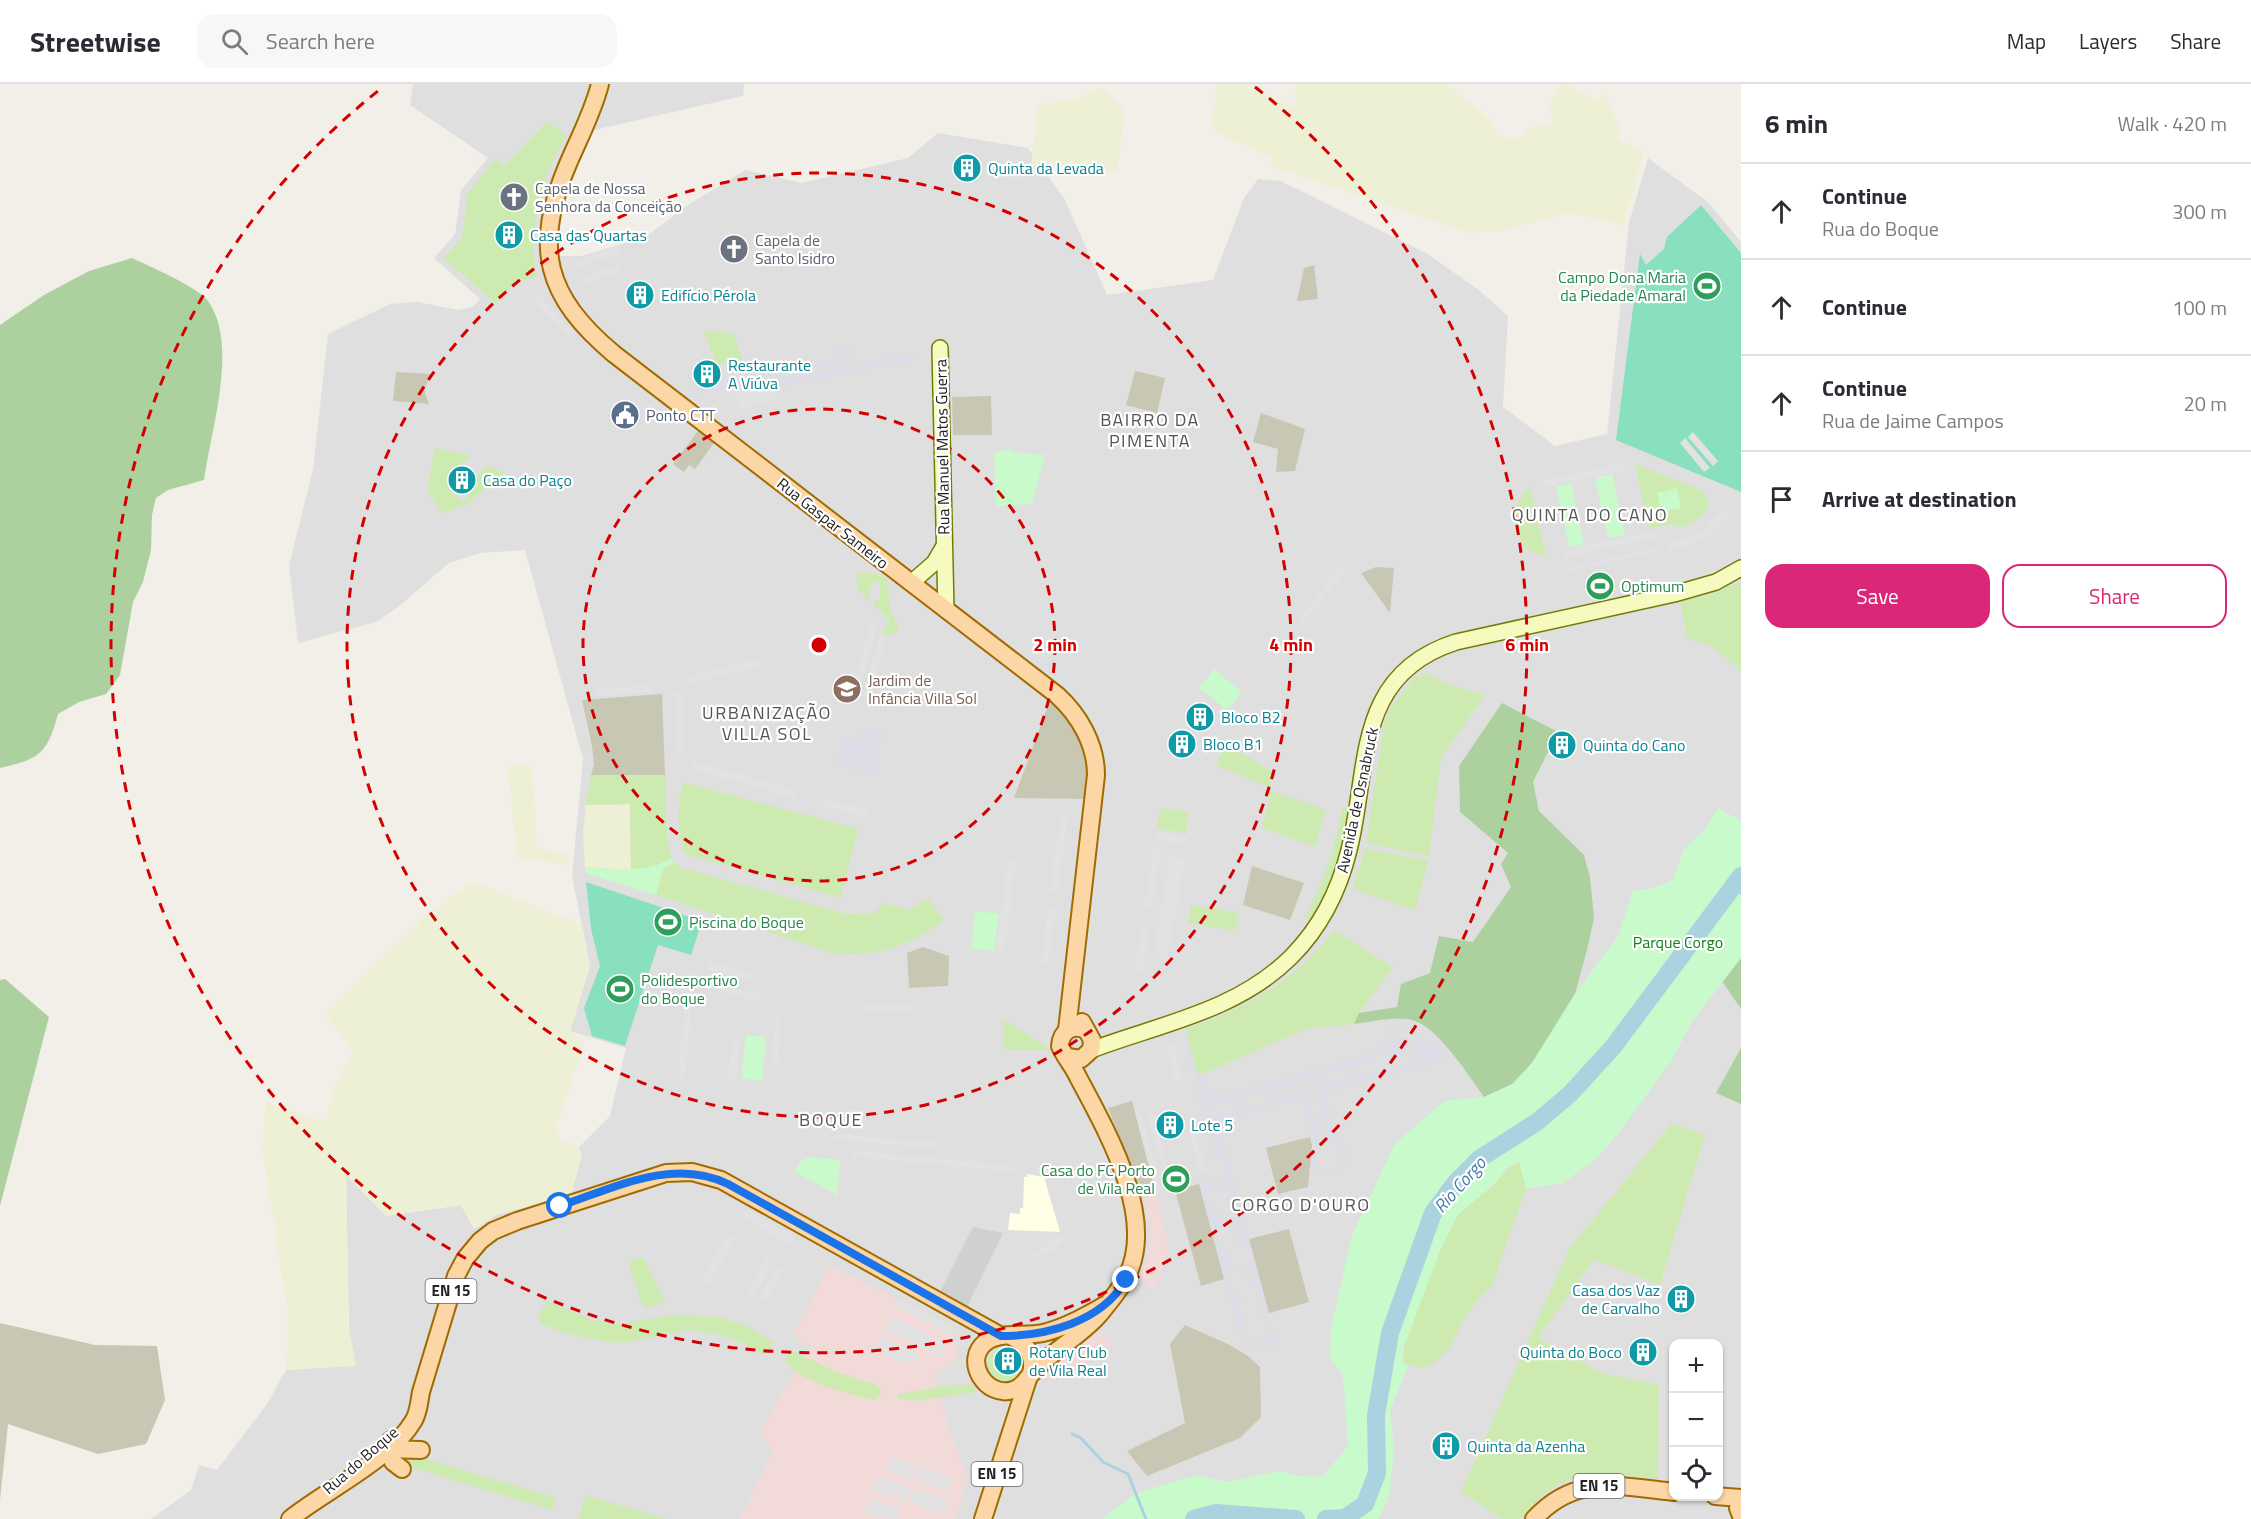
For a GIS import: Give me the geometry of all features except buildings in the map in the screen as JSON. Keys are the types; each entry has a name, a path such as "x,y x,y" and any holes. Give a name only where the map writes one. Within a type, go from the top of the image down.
{"main road":[{"name":"Rua Gaspar Sameiro","path":"600,84 593,108 559,187 551,217 551,267 554,280 564,302 582,326 614,354 1062,699 1078,719 1092,750 1095,784 1067,1030"},
{"name":"Rua Manuel Matos Guerra","path":"940,348 946,610"},
{"name":"Rua Manuel Matos Guerra","path":"911,583 936,561 944,546"},
{"name":"Avenida de Osnabruck","path":"1133,1034 1209,1010 1251,989 1290,958 1314,930 1336,891 1346,861 1360,774 1373,722 1389,689 1412,664 1456,642 1674,594 1716,582 1741,568"},
{"path":"1073,980 1078,1009 1092,1040 1090,1052 1097,1111"},
{"path":"966,1318 975,1329 981,1347 976,1364 987,1386 998,1391 1014,1390 1095,1318 1129,1273 1136,1251 1138,1230 1131,1194 1097,1111 1060,1046 1062,1036 1067,1030 1076,1027 1108,1036 1133,1034"},
{"path":"1068,1057 1077,1059 1133,1034"},
{"name":"Rua do Boque","path":"290,1519 417,1413 421,1392 456,1276 480,1241 493,1231 517,1221 673,1172 700,1173 728,1184 966,1318"},
{"path":"981,1347 1007,1336 1052,1330 1105,1305"},
{"name":"EN 15","path":"966,1318 1026,1346 1031,1354 1029,1377 983,1519"},
{"path":"998,1391 1007,1408 1011,1429"},
{"path":"366,1454 388,1448 421,1449 414,1442 409,1420"},
{"name":"Rua do Boque","path":"318,1497 388,1448 409,1420"},
{"path":"359,1470 402,1469 393,1462 388,1448"},
{"name":"EN 15","path":"1534,1519 1558,1498 1584,1488 1618,1486 1669,1491"},
{"path":"1723,1499 1740,1506"}],"shaded area":[{"path":"413,84 744,84 743,96 594,130 577,165 560,217 558,256 581,256 645,237 691,203 745,170 802,183 908,158 938,133 1028,148 1065,200 1107,295 1213,280 1244,198 1258,179 1281,181 1428,254 1480,291 1508,316 1503,407 1555,446 1607,434 1629,223 1648,158 1709,203 1741,242 1741,1519 151,1519 191,1490 199,1465 217,1470 267,1404 286,1370 355,1365 349,1329 346,1174 386,1216 461,1205 474,1229 498,1214 571,1195 581,1155 579,1147 610,1116 626,1048 570,1031 590,966 572,876 583,759 525,550 480,553 449,563 398,607 376,622 298,643 289,565 313,469 328,334 390,304 418,302 458,310 472,307 480,299 434,258 455,234 461,190 488,158 410,105"},
{"path":"1218,84 1240,84 1298,108 1293,84 1446,84 1485,115 1502,138 1521,138 1529,128 1552,124 1550,106 1561,84 1567,84 1597,101 1603,91 1619,126 1619,139 1644,153 1623,225 1564,214 1503,231 1470,233 1270,166 1273,158 1219,134 1213,126 1212,113"},
{"path":"1102,88 1125,111 1117,172 1031,166 1038,105 1076,99"},
{"path":"619,245 621,252 578,268 576,261"},
{"path":"620,264 623,270 586,283 584,276"},
{"path":"1314,265 1318,299 1297,301 1304,268"},
{"path":"538,295 573,332 568,337 533,300"},
{"path":"841,345 852,347 849,357 844,362 760,379 754,375 748,352 754,361 765,365 814,364 841,358 838,347"},
{"path":"913,354 914,359 791,384 781,389 779,380"},
{"path":"743,367 745,378 741,383 686,396 685,394 736,375 735,370"},
{"path":"1135,371 1165,378 1157,413 1126,405"},
{"path":"396,372 432,374 424,390 429,404 393,401"},
{"path":"774,386 777,400 739,409 735,394"},
{"path":"991,396 992,435 953,435 952,397"},
{"path":"1261,413 1305,429 1295,471 1276,472 1278,449 1253,442"},
{"path":"698,431 714,443 695,469 689,465 684,472 673,464"},
{"path":"1693,432 1718,461 1713,466 1688,437"},
{"path":"1685,438 1710,468 1704,472 1680,443"},
{"path":"1623,463 1625,470 1545,487 1544,480"},
{"path":"1724,509 1729,513 1712,532 1693,543 1671,551 1669,544 1704,530"},
{"path":"1657,530 1658,537 1565,557 1564,550"},
{"path":"1660,547 1661,550 1569,571 1568,568"},
{"path":"1340,567 1345,571 1304,622 1299,618"},
{"path":"1376,567 1394,568 1390,613 1361,573"},
{"path":"870,626 877,628 858,695 851,693"},
{"path":"880,635 887,637 870,699 863,697"},
{"path":"761,658 762,666 690,683 688,676"},
{"path":"648,685 649,692 598,696 597,690"},
{"path":"675,693 683,693 684,751 676,751"},
{"path":"662,694 665,775 591,775 594,764 592,746 582,700"},
{"path":"1050,700 1071,724 1080,740 1089,764 1089,799 1014,798"},
{"path":"870,728 881,732 876,775 837,764 843,742 857,739"},
{"path":"694,762 797,790 795,798 692,769"},
{"path":"532,764 537,848 569,854 568,865 517,858 508,766"},
{"path":"826,799 870,811 868,818 824,806"},
{"path":"630,804 631,870 585,867 583,834 586,805"},
{"path":"1061,813 1068,814 1058,892 1050,891"},
{"path":"1156,831 1188,836 1187,844 1155,839"},
{"path":"1154,849 1161,850 1151,908 1144,907"},
{"path":"1170,856 1185,859 1167,960 1153,958"},
{"path":"1008,859 1016,860 1004,953 996,951"},
{"path":"1252,866 1304,883 1290,920 1243,905"},
{"path":"473,882 582,925 590,966 570,1031 584,1042 556,1128 561,1141 579,1147 582,1155 571,1195 498,1214 474,1229 461,1205 386,1216 346,1175 349,1329 356,1366 286,1370 288,1314 262,1148 266,1102 325,1122 336,1086 353,1051 325,1013 426,916"},
{"path":"1048,909 1056,910 1048,966 1041,965"},
{"path":"1141,926 1149,928 1142,971 1134,970"},
{"path":"923,947 949,956 948,986 909,988 907,953"},
{"path":"709,962 752,973 750,980 707,970"},
{"path":"719,985 761,994 759,1002 718,992"},
{"path":"685,998 692,999 685,1078 678,1077"},
{"path":"910,1004 910,1010 866,1012 866,1006"},
{"path":"776,1017 782,1018 777,1064 771,1064"},
{"path":"1400,1028 1411,1031 1450,1058 1324,1092 1336,1140 1342,1144 1347,1154 1345,1166 1336,1174 1319,1172 1312,1163 1315,1145 1302,1098 1217,1120 1277,1347 1252,1345 1240,1334 1199,1181 1209,1178 1212,1190 1205,1192 1211,1213 1218,1211 1223,1229 1216,1231 1221,1250 1228,1249 1233,1267 1226,1269 1231,1290 1239,1289 1241,1298 1234,1300 1238,1313 1245,1312 1246,1317 1241,1324 1242,1333 1248,1341 1262,1341 1269,1334 1270,1325 1265,1317 1257,1314 1256,1309 1263,1307 1258,1286 1250,1288 1248,1280 1255,1278 1254,1272 1246,1273 1245,1266 1252,1264 1246,1243 1239,1245 1237,1238 1244,1236 1242,1228 1235,1230 1233,1224 1240,1221 1235,1201 1228,1202 1226,1195 1233,1193 1231,1186 1224,1188 1222,1180 1229,1178 1223,1157 1216,1159 1214,1152 1221,1150 1220,1144 1212,1145 1205,1117 1222,1112 1223,1115 1265,1104 1265,1100 1271,1099 1273,1103 1279,1102 1278,1097 1306,1089 1321,1145 1316,1150 1314,1159 1322,1170 1332,1171 1341,1166 1343,1152 1337,1144 1330,1142 1316,1087 1335,1082 1336,1084 1343,1083 1343,1080 1349,1078 1350,1081 1371,1075 1371,1072 1386,1072 1385,1069 1407,1066 1418,1051 1418,1040 1411,1032 1395,1030 1386,1037 1389,1032"},
{"path":"1186,1033 1197,1075 1204,1073 1211,1098 1371,1055 1379,1049 1386,1037 1379,1055 1362,1065 1361,1062 1348,1069 1347,1066 1325,1072 1326,1075 1318,1077 1317,1074 1311,1075 1311,1079 1276,1089 1275,1085 1262,1092 1261,1089 1241,1094 1242,1098 1234,1100 1233,1096 1226,1098 1226,1102 1203,1108 1183,1034"},
{"path":"1403,1038 1410,1044 1408,1053 1383,1061 1395,1040"},
{"path":"732,1039 740,1039 736,1081 728,1080"},
{"path":"1173,1044 1183,1081 1176,1082 1166,1045"},
{"path":"1132,1101 1156,1194 1144,1197 1108,1108"},
{"path":"1140,1110 1162,1192 1157,1193 1136,1112"},
{"path":"1154,1114 1173,1187 1168,1189 1148,1116"},
{"path":"1196,1133 1207,1173 1200,1174 1190,1134"},
{"path":"834,1134 934,1142 934,1148 834,1140"},
{"path":"1310,1137 1312,1145 1308,1187 1278,1194 1266,1148"},
{"path":"853,1150 1014,1166 1013,1172 852,1156"},
{"path":"1027,1174 1044,1177 1060,1232 1008,1230 1010,1213 1020,1214 1020,1208 1023,1208 1024,1177 1027,1177"},
{"path":"1199,1184 1224,1279 1201,1286 1175,1190"},
{"path":"1156,1194 1169,1249 1155,1288 1140,1278 1147,1260 1151,1237 1144,1197"},
{"path":"746,1209 795,1237 791,1245 742,1217"},
{"path":"973,1227 1003,1233 965,1311 938,1296"},
{"path":"1289,1229 1309,1302 1269,1313 1249,1239"},
{"path":"727,1235 735,1239 708,1285 701,1281"},
{"path":"1058,1235 1064,1238 1053,1250 1028,1261 1032,1254 1049,1245"},
{"path":"766,1258 773,1262 754,1297 746,1292"},
{"path":"778,1265 785,1269 765,1303 758,1299"},
{"path":"830,1265 953,1328 950,1334 957,1343 957,1357 951,1365 934,1373 949,1429 968,1478 955,1519 740,1519 771,1455 771,1449 759,1432 811,1346 792,1336"},
{"path":"897,1300 953,1328 950,1334 894,1306"},
{"path":"892,1316 945,1344 941,1358 885,1329"},
{"path":"0,1323 95,1345 157,1346 165,1400 146,1444 98,1454 8,1424 0,1500"},
{"path":"1185,1325 1228,1344 1248,1356 1260,1367 1261,1417 1240,1438 1147,1476 1127,1451 1185,1423 1170,1344"},
{"path":"1094,1328 1112,1344 1095,1357 1052,1382 1043,1373"},
{"path":"881,1336 920,1356 917,1362 909,1358 905,1365 874,1349"},
{"path":"891,1457 918,1466 913,1480 887,1471"},
{"path":"922,1467 952,1477 947,1491 917,1481"},
{"path":"876,1477 911,1488 907,1502 872,1490"},
{"path":"915,1489 948,1500 944,1514 910,1503"},
{"path":"869,1499 901,1509 898,1519 884,1519 865,1513"}],"green space":[{"path":"547,122 567,135 543,186 539,203 534,239 536,276 516,282 496,304 444,258 462,237 468,193 496,159 504,166"},
{"path":"1701,205 1741,253 1741,492 1616,440 1640,254 1646,265 1664,249 1667,237"},
{"path":"132,258 173,277 203,295 217,319 222,363 220,388 204,480 168,490 156,498 152,515 151,550 143,582 133,602 120,675 106,694 79,702 58,714 50,738 40,753 33,758 0,768 0,325 44,295 89,271"},
{"path":"704,331 733,333 745,366 738,369 733,358 717,365"},
{"path":"435,448 471,456 450,476 448,482 456,489 453,493 462,502 470,493 466,488 487,465 504,473 471,501 443,514 427,489"},
{"path":"1010,449 1012,452 1045,455 1032,504 996,506 994,453"},
{"path":"1635,464 1702,490 1709,501 1706,511 1699,518 1681,528 1680,526 1673,527 1672,524 1649,529"},
{"path":"1612,474 1625,535 1608,538 1595,478"},
{"path":"1571,483 1584,544 1569,547 1556,487"},
{"path":"1530,487 1546,557 1534,553 1525,546 1516,527 1517,506"},
{"path":"1677,488 1681,508 1661,512 1657,493"},
{"path":"860,572 877,574 887,579 890,608 899,631 888,636 882,635 889,620 874,605 875,600 880,601 880,580 873,582 869,592 870,602 858,590 856,575"},
{"path":"1741,582 1741,672 1714,647 1687,638 1680,601 1709,595"},
{"path":"1214,669 1242,692 1227,710 1199,688"},
{"path":"1423,672 1448,684 1485,695 1441,758 1429,856 1366,843 1384,724 1392,707 1415,676 1420,678"},
{"path":"1502,703 1558,732 1533,782 1539,811 1584,855 1590,877 1594,918 1575,994 1532,1063 1512,1084 1484,1097 1453,1054 1434,1033 1424,1026 1408,1019 1354,1024 1359,1013 1397,1007 1401,984 1430,973 1439,936 1473,942 1511,887 1501,864 1508,853 1460,812 1459,766"},
{"path":"1226,744 1274,773 1270,788 1216,765"},
{"path":"591,775 665,775 667,840 672,858 661,865 631,870 630,804 586,805"},
{"path":"685,783 859,829 840,898 686,854 681,840 679,818 680,796"},
{"path":"1271,791 1326,810 1315,847 1262,828"},
{"path":"1348,807 1336,865 1311,920 1305,916 1328,864 1342,809"},
{"path":"1161,808 1189,812 1186,833 1157,828"},
{"name":"Parque Corgo","path":"1718,808 1741,821 1741,958 1691,1023 1672,1060 1618,1134 1594,1161 1562,1183 1526,1189 1519,1162 1510,1166 1493,1185 1458,1215 1441,1248 1404,1347 1402,1361 1408,1366 1390,1410 1394,1448 1388,1500 1378,1519 1103,1519 1134,1494 1197,1475 1226,1482 1279,1471 1299,1476 1323,1477 1348,1445 1343,1374 1330,1359 1331,1328 1352,1235 1394,1145 1444,1101 1484,1097 1513,1084 1532,1063 1575,994 1618,936 1633,891 1653,888 1673,880 1684,849 1703,832"},
{"path":"1365,848 1428,861 1415,910 1353,889"},
{"path":"672,858 674,862 663,869 656,895 585,873 585,867 641,868"},
{"path":"674,862 682,868 847,914 874,913 884,903 908,910 928,898 944,920 918,937 892,948 863,954 832,953 656,895 663,869"},
{"path":"586,882 702,921 691,955 658,945 625,1046 592,1036 584,1008 600,966 591,929"},
{"path":"1191,905 1240,913 1235,931 1188,923"},
{"path":"975,911 999,914 994,951 971,948"},
{"path":"1333,930 1393,967 1359,1013 1354,1024 1306,1029 1198,1076 1186,1033 1188,1028 1230,1012 1269,991 1303,964"},
{"path":"1741,958 1741,1009 1722,981"},
{"path":"5,979 49,1017 0,1206 0,980"},
{"path":"1003,1019 1051,1050 1004,1050"},
{"path":"746,1035 766,1037 762,1081 741,1078"},
{"path":"1741,1048 1741,1104 1716,1093"},
{"path":"1672,1123 1705,1135 1660,1285 1594,1259 1538,1338 1602,1373 1659,1385 1658,1479 1616,1475 1582,1476 1552,1489 1537,1501 1521,1519 1502,1519 1461,1492 1569,1249"},
{"path":"809,1157 840,1160 837,1195 794,1171 801,1161"},
{"path":"1520,1161 1526,1189 1492,1285 1468,1312 1450,1347 1435,1363 1424,1368 1404,1364 1404,1355 1415,1316 1434,1266 1458,1215"},
{"path":"643,1257 665,1301 644,1309 628,1262"},
{"path":"547,1301 592,1320 618,1324 672,1315 720,1317 749,1327 774,1342 768,1353 763,1355 744,1344 716,1334 688,1330 623,1343 606,1342 569,1334 541,1324 538,1316"},
{"path":"1004,1347 1016,1352 1021,1364 1016,1376 1004,1381 992,1376 987,1364 992,1352"},
{"path":"789,1352 795,1352 836,1372 875,1384 881,1388 881,1394 875,1400 868,1399 809,1379 790,1366 785,1359"},
{"path":"952,1385 973,1385 976,1392 916,1401 898,1399 899,1394"},
{"path":"410,1454 556,1498 552,1510 406,1466"},
{"path":"586,1495 666,1519 578,1519"}],"water":[{"name":"Piscina do Boque","path":"656,911 683,920 679,933 652,924"}],"waterway":[{"name":"Rio Corgo","path":"1326,1519 1345,1518 1365,1504 1377,1473 1376,1415 1390,1333 1433,1213 1457,1181 1479,1159 1537,1122 1570,1094 1613,1047 1741,876"},
{"path":"1732,891 1741,893"},
{"path":"1072,1434 1081,1438 1103,1462 1128,1474 1146,1519"},
{"name":"Rio Corgo","path":"1194,1519 1216,1513 1296,1519"}],"place":[{"name":"Quinta da Levada","path":"967,168"},
{"name":"Capela de Nossa Senhora da Conceição","path":"514,197"},
{"name":"Casa das Quartas","path":"509,235"},
{"name":"Capela de Santo Isidro","path":"734,249"},
{"name":"Campo Dona Maria da Piedade Amaral","path":"1707,286"},
{"name":"Edifício Pérola","path":"640,295"},
{"name":"Restaurante A Viúva","path":"707,374"},
{"name":"Ponto CTT","path":"625,415"},
{"name":"Casa do Paço","path":"462,480"},
{"name":"Optimum","path":"1600,586"},
{"name":"Jardim de Infância Villa Sol","path":"847,689"},
{"name":"Bloco B2","path":"1200,717"},
{"name":"Bloco B1","path":"1182,744"},
{"name":"Quinta do Cano","path":"1562,745"},
{"name":"Piscina do Boque","path":"668,922"},
{"name":"Polidesportivo do Boque","path":"620,989"},
{"name":"Lote 5","path":"1170,1125"},
{"name":"Casa do FC Porto de Vila Real","path":"1176,1179"},
{"name":"Casa dos Vaz de Carvalho","path":"1681,1299"},
{"name":"Quinta do Boco","path":"1643,1352"},
{"name":"Rotary Club de Vila Real","path":"1008,1361"},
{"name":"Quinta da Azenha","path":"1446,1446"}],"district":[{"name":"BAIRRO DA PIMENTA","path":"1150,430"},
{"name":"QUINTA DO CANO","path":"1590,515"},
{"name":"URBANIZAÇÃO VILLA SOL","path":"767,723"},
{"name":"BOQUE","path":"831,1120"},
{"name":"CORGO D'OURO","path":"1301,1205"}],"route":[{"path":"560,1206 660,1174 686,1172 707,1175 728,1184 1001,1336 1037,1334 1066,1325 1105,1305 1126,1280"}]}
